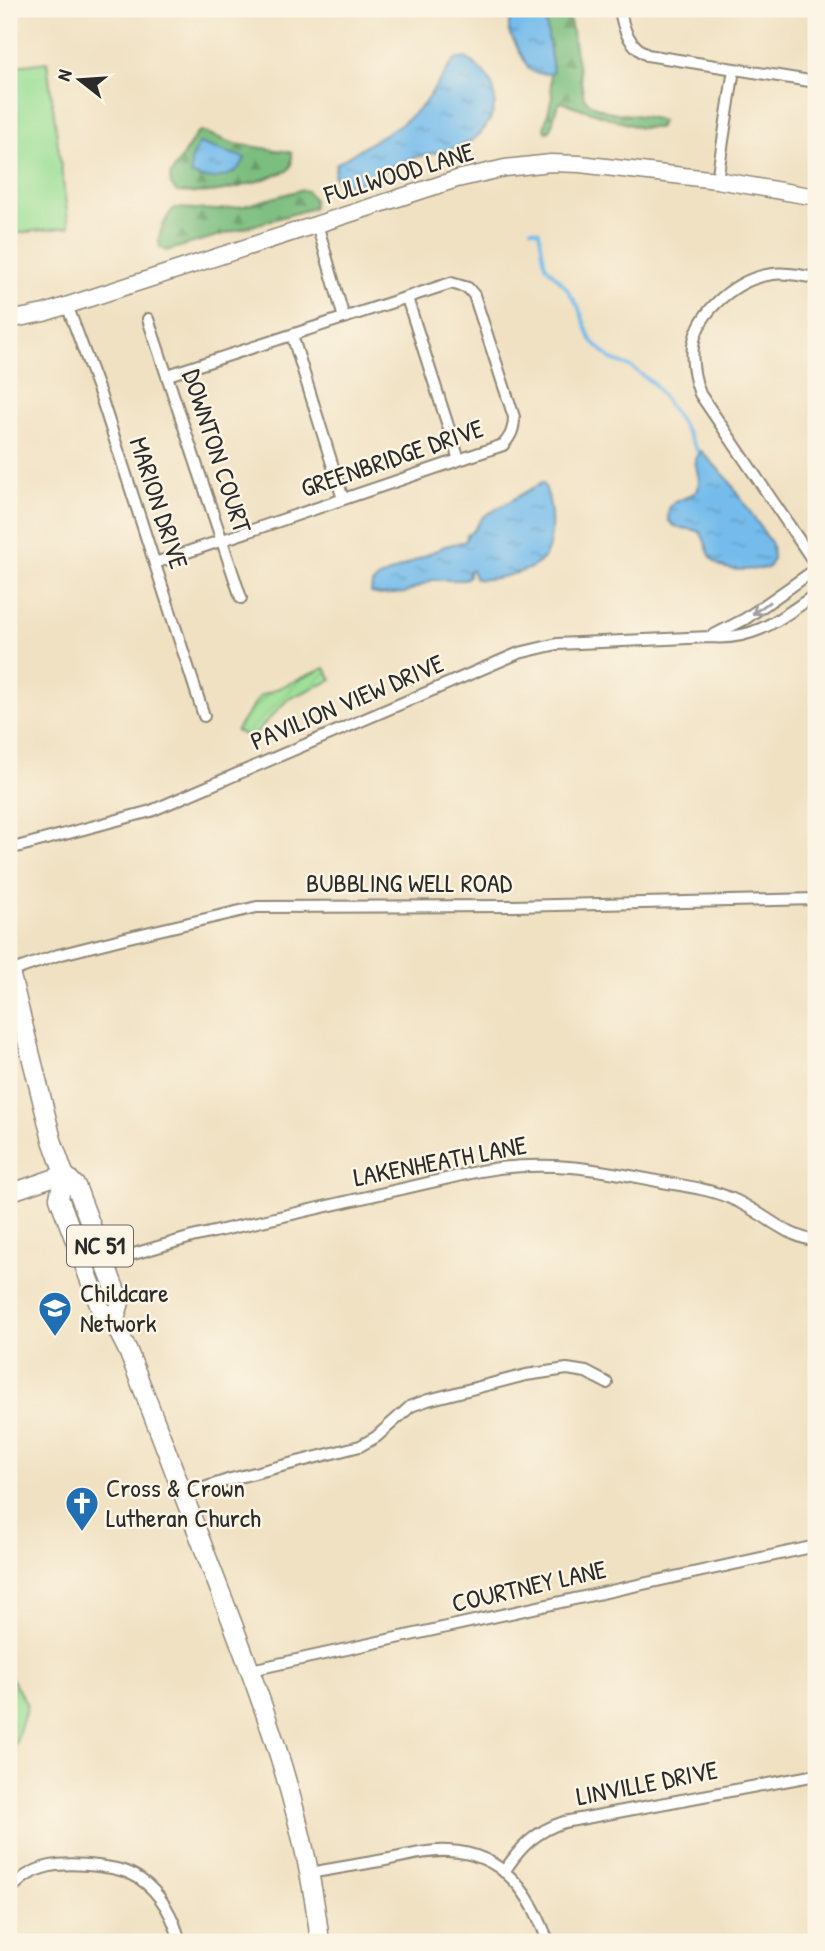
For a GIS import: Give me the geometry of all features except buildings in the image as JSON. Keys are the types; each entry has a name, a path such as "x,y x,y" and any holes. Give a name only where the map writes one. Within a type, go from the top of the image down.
{"main road":[{"name":"NC 51","path":"9,970 52,1140 64,1174 76,1186 120,1302 114,1323"},
{"name":"NC 51","path":"64,1174 60,1198 101,1310 114,1323 128,1351 251,1670 290,1785 310,1873 320,1942"}],"street":[{"path":"620,9 625,33 638,50 658,57 816,82"},
{"path":"716,180 734,69"},
{"name":"FULLWOOD LANE","path":"9,320 67,306 465,177 528,164 604,165 816,197"},
{"path":"317,224 344,318"},
{"name":"PAVILION VIEW DRIVE","path":"710,637 745,619 816,567 705,403 695,380 693,345 704,318 730,292 750,281 774,274 816,278"},
{"name":"GREENBRIDGE DRIVE","path":"155,563 503,445 510,437 514,417 474,295 468,288 451,283 167,375"},
{"path":"407,298 459,460"},
{"name":"MARION DRIVE","path":"67,306 100,394 204,716"},
{"name":"DOWNTON COURT","path":"148,320 241,598"},
{"path":"292,335 343,499"},
{"name":"PAVILION VIEW DRIVE","path":"9,849 151,811 519,653 557,644 749,635 772,624 816,594"},
{"name":"BUBBLING WELL ROAD","path":"9,970 58,955 257,907 816,899"},
{"name":"LAKENHEATH LANE","path":"106,1262 192,1237 480,1171 522,1164 570,1165 599,1169 715,1192 746,1205 788,1233 816,1241"},
{"path":"9,1193 64,1174"},
{"path":"183,1495 231,1479 360,1446 376,1437 411,1406 428,1399 526,1375 567,1369 586,1372 607,1383"},
{"name":"COURTNEY LANE","path":"251,1670 816,1546"},
{"name":"LINVILLE DRIVE","path":"504,1872 528,1841 538,1832 556,1824 816,1774"},
{"path":"310,1873 442,1851 465,1853 504,1872 525,1892 538,1914 548,1942"},
{"path":"9,1892 29,1873 50,1865 91,1865 121,1870 139,1878 157,1895 173,1920 180,1942"}],"green space":[{"path":"544,9 568,9 584,98 592,105 610,112 662,121 658,128 640,128 561,102 550,131 546,132 544,129 552,97 550,74 553,70"},
{"path":"47,62 69,227 9,234 9,67"},
{"path":"201,131 235,144 290,152 291,166 287,171 233,188 177,192 171,185 170,176 197,133"},
{"path":"300,190 307,191 314,200 313,208 166,251 160,247 162,227 174,208 218,210 244,206"},
{"path":"325,668 332,680 288,699 251,738 236,731 260,696"},
{"path":"9,1674 27,1705 9,1766"}],"water":[{"path":"517,9 544,9 553,71 550,74 535,73 529,69 509,32 509,23"},
{"path":"466,58 487,77 492,85 495,103 490,120 473,140 451,149 407,160 358,183 345,184 334,177 336,164 404,122 423,105 454,60"},
{"path":"199,143 245,158 236,170 222,177 198,177 191,174 191,161"},
{"path":"701,451 727,478 772,544 773,559 768,568 737,570 722,566 711,557 700,532 676,527 669,521 668,513 673,504 698,490 695,460"},
{"path":"541,483 549,500 551,535 545,555 535,566 491,579 476,579 472,570 464,580 432,580 405,593 371,593 372,584 379,578 445,546 466,541 467,535 483,517"}],"waterway":[{"path":"531,229 539,231 545,265 565,286 578,306 591,340 611,359 633,368 654,384 698,452"}],"place":[{"name":"Childcare Network","path":"55,1338"},
{"name":"Cross & Crown Lutheran Church","path":"82,1533"}]}
